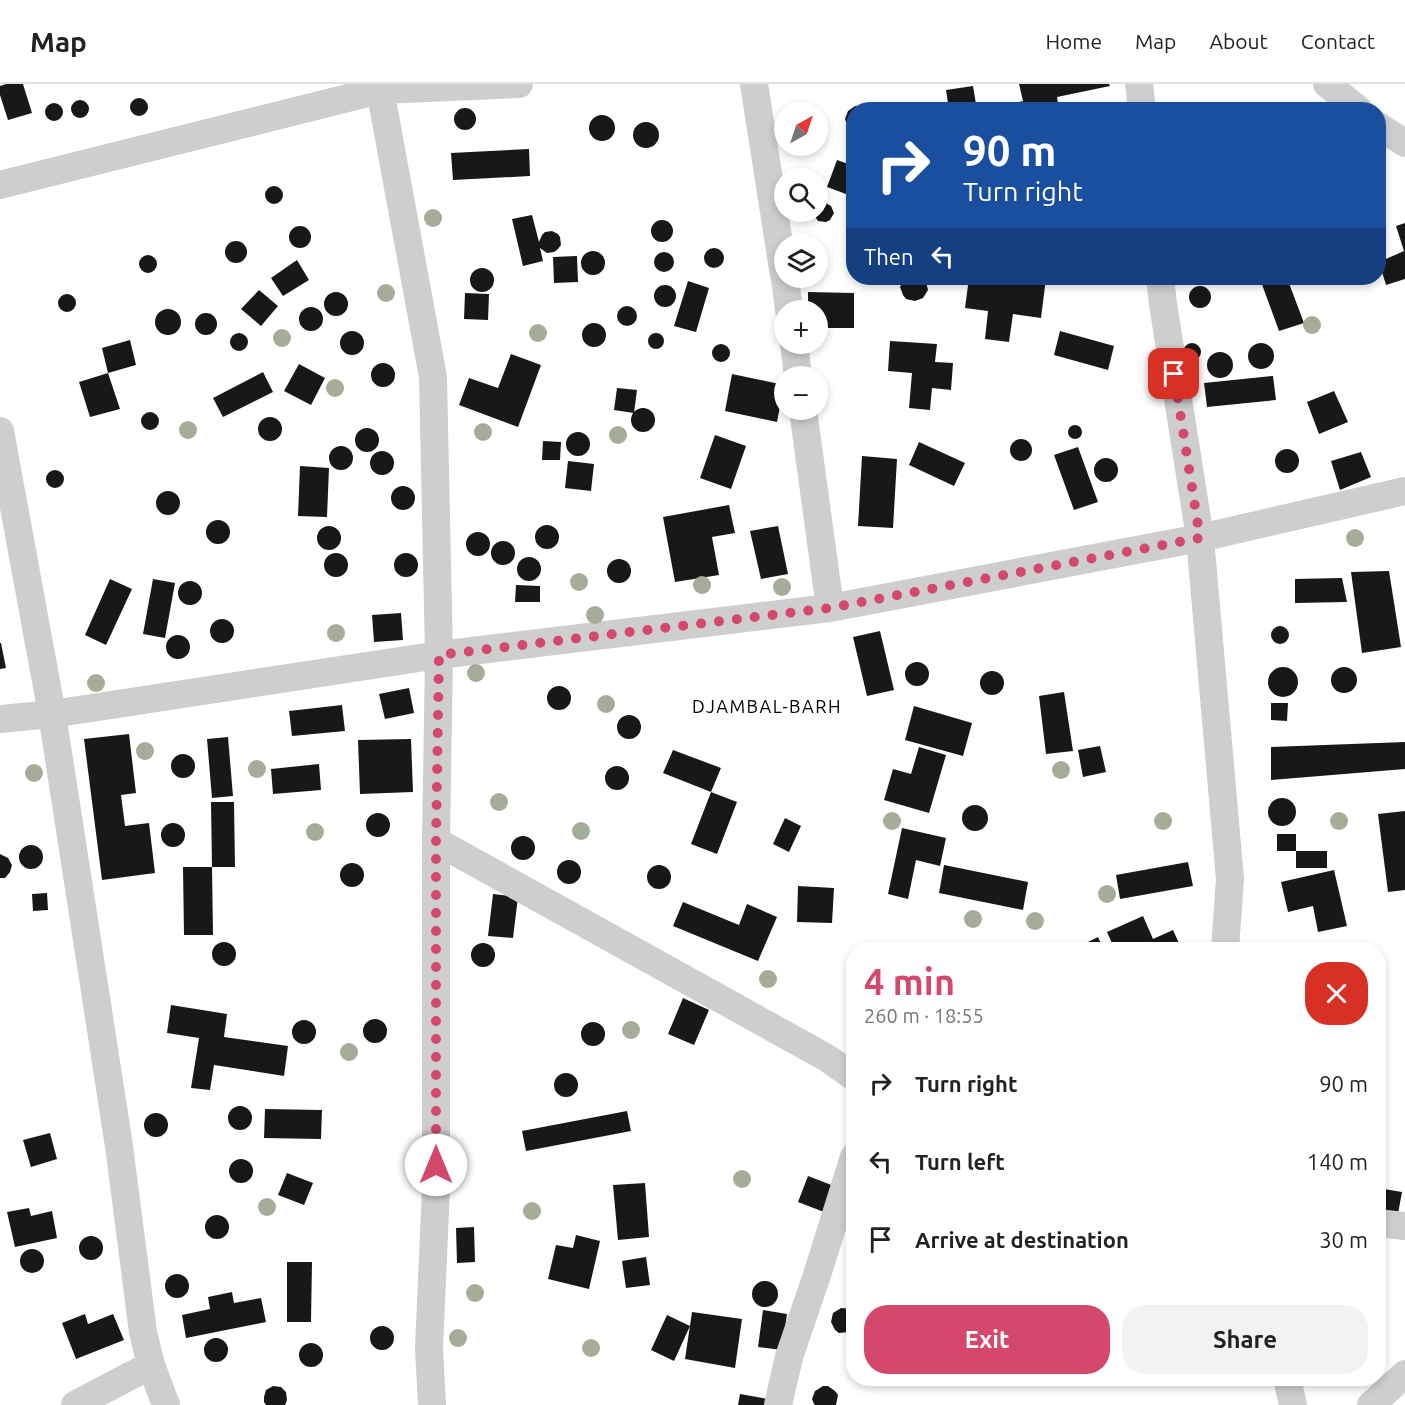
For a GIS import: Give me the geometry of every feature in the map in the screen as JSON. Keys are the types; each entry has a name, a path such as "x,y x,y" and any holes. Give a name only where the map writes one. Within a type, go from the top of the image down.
{"street":[{"path":"0,184 379,87 519,84"},
{"path":"754,84 778,234"},
{"path":"1139,84 1141,102"},
{"path":"1327,84 1349,102"},
{"path":"379,87 433,377 439,655 436,841 436,1188 429,1348 432,1405"},
{"path":"1386,131 1405,143"},
{"path":"1161,285 1200,538 1230,879 1226,942"},
{"path":"804,420 830,608"},
{"path":"0,431 52,714 119,1146 143,1332 151,1365 166,1405"},
{"path":"0,719 52,714 439,655 830,608 1200,538 1405,491"},
{"path":"436,841 826,1058 846,1072"},
{"path":"778,1405 789,1357 846,1183"},
{"path":"1386,1224 1405,1226"},
{"path":"75,1405 151,1365"},
{"path":"1371,1405 1405,1374"},
{"path":"1289,1386 1293,1405"}],"building":[{"path":"23,84 32,113 8,120 0,95 0,86"},
{"path":"1019,84 1109,84 1110,86 1057,97 1058,102 1019,102 1023,101"},
{"path":"973,86 976,102 948,102 946,90"},
{"path":"139,98 145,101 148,107 145,113 139,116 133,113 130,107 133,101"},
{"path":"80,100 88,105 89,109 84,117 80,118 72,113 71,109 76,101"},
{"path":"54,103 60,106 63,112 60,118 54,121 48,118 45,112 48,106"},
{"path":"461,108 469,108 476,115 476,123 469,130 461,130 454,123 454,115"},
{"path":"602,115 611,119 615,128 611,137 602,141 593,137 589,128 593,119"},
{"path":"646,122 655,126 659,135 655,144 646,148 637,144 633,135 637,126"},
{"path":"529,149 530,176 453,180 451,153"},
{"path":"837,160 846,163 846,194 828,187"},
{"path":"274,186 282,191 283,195 278,203 274,204 266,199 265,195 270,187"},
{"path":"828,204 834,213 828,221"},
{"path":"532,215 539,242 545,232 552,231 560,237 561,245 554,252 547,253 540,248 543,261 523,266 512,219"},
{"path":"658,220 666,220 673,227 673,235 666,242 658,242 651,235 651,227"},
{"path":"1405,223 1405,279 1386,285 1386,259 1404,251 1396,226"},
{"path":"300,226 310,233 311,237 304,247 300,248 290,241 289,237 296,227"},
{"path":"236,241 244,244 247,252 244,260 236,263 228,260 225,252 228,244"},
{"path":"714,248 721,251 724,258 721,265 714,268 707,265 704,258 707,251"},
{"path":"593,251 598,252 604,258 604,268 598,274 593,275 588,274 582,268 581,263 582,258 588,252"},
{"path":"664,252 671,255 674,262 671,269 664,272 657,269 654,262 657,255"},
{"path":"148,255 155,257 157,264 155,271 148,273 141,271 139,264 141,257"},
{"path":"577,256 578,282 554,283 553,257"},
{"path":"297,260 309,280 283,296 271,278"},
{"path":"482,268 487,269 493,275 493,285 487,291 482,292 477,291 471,285 470,280 471,275 477,269"},
{"path":"688,281 709,288 696,332 674,326"},
{"path":"665,285 673,288 676,296 673,304 665,307 657,304 654,296 657,288"},
{"path":"901,285 927,285 928,290 923,298 915,301 906,299"},
{"path":"968,285 1045,285 1041,318 1013,314 1009,342 985,339 988,311 965,308"},
{"path":"1262,285 1290,285 1304,323 1279,331"},
{"path":"1200,286 1208,289 1211,297 1208,305 1200,308 1192,305 1189,297 1192,289"},
{"path":"259,290 278,306 261,326 241,309"},
{"path":"336,292 341,293 347,299 347,309 341,315 336,316 331,315 325,309 324,304 325,299 331,293"},
{"path":"808,292 854,293 854,328 828,328 828,300 808,300"},
{"path":"465,293 489,294 488,320 464,319"},
{"path":"67,294 73,297 76,303 73,309 67,312 61,309 58,303 61,297"},
{"path":"627,306 634,309 637,316 634,323 627,326 620,323 617,316 620,309"},
{"path":"311,307 316,308 322,314 322,324 316,330 311,331 306,330 300,324 299,319 300,314 306,308"},
{"path":"168,309 177,313 181,322 177,331 168,335 159,331 155,322 159,313"},
{"path":"206,313 214,316 217,324 214,332 206,335 198,332 195,324 198,316"},
{"path":"594,323 599,324 605,330 605,340 599,346 594,347 589,346 583,340 582,335 583,330 589,324"},
{"path":"352,331 357,332 363,338 363,348 357,354 352,355 347,354 341,348 340,343 341,338 347,332"},
{"path":"1060,331 1114,346 1108,370 1054,355"},
{"path":"239,333 247,338 248,342 243,350 239,351 231,346 230,342 235,334"},
{"path":"656,333 662,335 664,341 662,347 656,349 650,347 648,341 650,335"},
{"path":"130,340 136,365 108,373 102,348"},
{"path":"890,341 937,344 935,362 953,363 951,390 932,388 930,410 909,408 912,373 888,371"},
{"path":"1188,343 1196,343 1201,348 1199,359 1188,361 1183,356 1183,348"},
{"path":"1261,343 1270,347 1274,356 1270,365 1261,369 1252,365 1248,356 1252,347"},
{"path":"717,344 725,344 730,349 728,360 717,362 712,357 712,349"},
{"path":"1220,352 1229,356 1233,365 1229,374 1220,378 1211,374 1207,365 1211,356"},
{"path":"511,354 541,365 518,427 459,405 469,378 498,388"},
{"path":"383,363 388,364 394,370 394,380 388,386 383,387 378,386 372,380 371,375 372,370 378,364"},
{"path":"299,364 325,378 311,405 284,391"},
{"path":"263,372 273,392 223,417 213,398"},
{"path":"108,373 120,409 90,417 79,382"},
{"path":"732,374 774,383 774,420 777,420 777,422 725,411"},
{"path":"1273,376 1276,400 1207,407 1204,383"},
{"path":"617,388 637,390 634,413 614,410"},
{"path":"1334,391 1348,422 1319,434 1307,402"},
{"path":"643,408 648,409 654,415 654,425 648,431 643,432 638,431 632,425 631,420 632,415 638,409"},
{"path":"150,412 158,417 159,421 154,429 150,430 142,425 141,421 146,413"},
{"path":"270,417 275,418 281,424 281,434 275,440 270,441 265,440 259,434 258,429 259,424 265,418"},
{"path":"1075,425 1080,427 1082,432 1080,437 1075,439 1070,437 1068,432 1070,427"},
{"path":"367,428 372,429 378,435 378,445 372,451 367,452 362,451 356,445 355,440 356,435 362,429"},
{"path":"578,432 583,433 589,439 589,449 583,455 578,456 573,455 567,449 566,444 567,439 573,433"},
{"path":"715,435 746,446 731,489 700,478"},
{"path":"1021,439 1029,442 1032,450 1029,458 1021,461 1013,458 1010,450 1013,442"},
{"path":"543,441 561,442 560,460 542,460"},
{"path":"919,442 965,463 954,486 909,465"},
{"path":"341,446 346,447 352,453 352,463 346,469 341,470 336,469 330,463 329,458 330,453 336,447"},
{"path":"1078,447 1098,502 1074,510 1054,455"},
{"path":"1287,449 1295,453 1299,461 1295,469 1287,473 1279,469 1275,461 1279,453"},
{"path":"382,451 387,452 393,458 393,468 387,474 382,475 377,474 371,468 370,463 371,458 377,452"},
{"path":"1361,452 1371,477 1340,490 1331,461"},
{"path":"862,456 897,459 893,528 858,526"},
{"path":"1106,458 1115,461 1118,470 1115,479 1106,482 1097,479 1094,470 1097,461"},
{"path":"568,461 594,464 591,491 565,488"},
{"path":"300,466 329,468 327,517 298,516"},
{"path":"55,470 61,473 64,479 61,485 55,488 49,485 46,479 49,473"},
{"path":"403,486 408,487 414,493 414,503 408,509 403,510 398,509 392,503 391,498 392,493 398,487"},
{"path":"168,491 173,492 179,498 179,508 173,514 168,515 163,514 157,508 156,503 157,498 163,492"},
{"path":"729,505 735,533 712,537 719,575 675,582 663,517"},
{"path":"218,520 223,521 229,527 229,537 223,543 218,544 213,543 207,537 206,532 207,527 213,521"},
{"path":"547,525 552,526 558,532 558,542 552,548 547,549 542,548 536,542 535,537 536,532 542,526"},
{"path":"329,526 334,527 340,533 340,543 334,549 329,550 324,549 318,543 317,538 318,533 324,527"},
{"path":"778,526 788,574 761,579 750,531"},
{"path":"478,532 483,533 489,539 489,549 483,555 478,556 473,555 467,549 466,544 467,539 473,533"},
{"path":"503,541 508,542 514,548 514,558 508,564 503,565 498,564 492,558 491,553 492,548 498,542"},
{"path":"336,553 341,554 347,560 347,570 341,576 336,577 331,576 325,570 324,565 325,560 331,554"},
{"path":"406,553 411,554 417,560 417,570 411,576 406,577 401,576 395,570 394,565 395,560 401,554"},
{"path":"529,557 534,558 540,564 540,574 534,580 529,581 524,580 518,574 517,569 518,564 524,558"},
{"path":"619,559 624,560 630,566 630,576 624,582 619,583 614,582 608,576 607,571 608,566 614,560"},
{"path":"1389,571 1401,647 1362,653 1351,572"},
{"path":"1342,578 1347,602 1295,603 1295,579"},
{"path":"110,579 132,589 106,645 85,635"},
{"path":"153,579 175,583 165,638 143,634"},
{"path":"190,581 195,582 201,588 201,598 195,604 190,605 185,604 179,598 178,593 179,588 185,582"},
{"path":"516,585 540,586 540,602 515,602"},
{"path":"401,613 403,640 374,642 372,615"},
{"path":"222,619 227,620 233,626 233,636 227,642 222,643 217,642 211,636 210,631 211,626 217,620"},
{"path":"1280,626 1286,629 1289,635 1286,641 1280,644 1274,641 1271,635 1274,629"},
{"path":"880,631 894,690 867,696 853,637"},
{"path":"178,635 183,636 189,642 189,652 183,658 178,659 173,658 167,652 166,647 167,642 173,636"},
{"path":"0,643 6,668 0,669"},
{"path":"917,662 922,663 928,669 928,679 922,685 917,686 912,685 906,679 905,674 906,669 912,663"},
{"path":"1283,667 1294,671 1298,682 1294,693 1283,697 1272,693 1268,682 1272,671"},
{"path":"1344,667 1353,671 1357,680 1353,689 1344,693 1335,689 1331,680 1335,671"},
{"path":"992,671 997,672 1003,678 1003,688 997,694 992,695 987,694 981,688 980,683 981,678 987,672"},
{"path":"559,686 564,687 570,693 570,703 564,709 559,710 554,709 548,703 547,698 548,693 554,687"},
{"path":"409,688 414,713 385,719 379,694"},
{"path":"1064,692 1073,751 1046,754 1039,696"},
{"path":"1271,703 1288,703 1287,721 1271,720"},
{"path":"342,705 345,731 292,736 289,711"},
{"path":"914,706 972,723 963,756 905,740"},
{"path":"629,715 634,716 640,722 640,732 634,738 629,739 624,738 618,732 617,727 618,722 624,716"},
{"path":"129,734 136,793 121,795 125,826 149,823 155,873 102,880 84,739"},
{"path":"228,737 233,796 212,798 207,739"},
{"path":"411,739 413,792 360,794 358,740"},
{"path":"1405,742 1405,769 1271,780 1271,747"},
{"path":"1100,746 1106,772 1083,777 1078,750"},
{"path":"919,747 946,755 929,813 884,800 893,769 911,774"},
{"path":"673,750 721,768 711,792 663,773"},
{"path":"183,754 188,755 194,761 194,771 188,777 183,778 178,777 172,771 171,766 172,761 178,755"},
{"path":"319,764 321,790 273,794 271,769"},
{"path":"617,766 622,767 628,773 628,783 622,789 617,790 612,789 606,783 605,778 606,773 612,767"},
{"path":"711,792 737,802 717,854 691,844"},
{"path":"1282,798 1292,802 1296,812 1292,822 1282,826 1272,822 1268,812 1272,802"},
{"path":"211,802 234,802 235,867 212,867"},
{"path":"975,805 984,809 988,818 984,827 975,831 966,827 962,818 966,809"},
{"path":"1405,811 1405,890 1388,892 1378,814"},
{"path":"378,813 383,814 389,820 389,830 383,836 378,837 373,836 367,830 366,825 367,820 373,814"},
{"path":"785,818 801,826 789,852 773,844"},
{"path":"173,823 178,824 184,830 184,840 178,846 173,847 168,846 162,840 161,835 162,830 168,824"},
{"path":"902,828 946,838 940,866 916,860 908,899 888,894"},
{"path":"1277,834 1296,834 1296,851 1277,851"},
{"path":"523,836 528,837 534,843 534,853 528,859 523,860 518,859 512,853 511,848 512,843 518,837"},
{"path":"31,845 36,846 42,852 42,862 36,868 31,869 26,868 20,862 19,857 20,852 26,846"},
{"path":"1296,851 1327,851 1327,868 1296,868"},
{"path":"0,854 8,858 12,865 5,878 0,878"},
{"path":"569,860 574,861 580,867 580,877 574,883 569,884 564,883 558,877 557,872 558,867 564,861"},
{"path":"1188,862 1193,886 1120,899 1116,875"},
{"path":"352,863 357,864 363,870 363,880 357,886 352,887 347,886 341,880 340,875 341,870 347,864"},
{"path":"659,865 664,866 670,872 670,882 664,888 659,889 654,888 648,882 647,877 648,872 654,866"},
{"path":"944,865 1028,882 1023,910 939,893"},
{"path":"183,867 212,867 213,935 184,935"},
{"path":"1334,870 1347,926 1318,932 1313,906 1288,912 1281,882"},
{"path":"798,886 834,888 832,923 797,922"},
{"path":"47,893 48,910 33,911 32,894"},
{"path":"493,894 518,897 513,938 488,936"},
{"path":"683,902 739,925 747,904 777,917 758,961 673,926"},
{"path":"1143,916 1153,939 1173,930 1178,942 1111,942 1107,932"},
{"path":"1098,937 1100,942 1088,942"},
{"path":"224,942 229,943 235,949 235,959 229,965 224,966 219,965 213,959 212,954 213,949 219,943"},
{"path":"483,943 488,944 494,950 494,960 488,966 483,967 478,966 472,960 471,955 472,950 478,944"},
{"path":"683,998 709,1010 694,1045 668,1034"},
{"path":"171,1005 227,1014 224,1037 288,1046 284,1076 214,1065 210,1090 191,1088 199,1038 167,1033"},
{"path":"375,1019 380,1020 386,1026 386,1036 380,1042 375,1043 370,1042 364,1036 363,1031 364,1026 370,1020"},
{"path":"304,1020 309,1021 315,1027 315,1037 309,1043 304,1044 299,1043 293,1037 292,1032 293,1027 299,1021"},
{"path":"593,1022 598,1023 604,1029 604,1039 598,1045 593,1046 588,1045 582,1039 581,1034 582,1029 588,1023"},
{"path":"566,1073 571,1074 577,1080 577,1090 571,1096 566,1097 561,1096 555,1090 554,1085 555,1080 561,1074"},
{"path":"240,1106 245,1107 251,1113 251,1123 245,1129 240,1130 235,1129 229,1123 228,1118 229,1113 235,1107"},
{"path":"265,1109 322,1110 321,1139 264,1138"},
{"path":"627,1111 631,1131 526,1151 522,1131"},
{"path":"156,1113 161,1114 167,1120 167,1130 161,1136 156,1137 151,1136 145,1130 144,1125 145,1120 151,1114"},
{"path":"50,1133 57,1159 31,1167 23,1140"},
{"path":"241,1159 246,1160 252,1166 252,1176 246,1182 241,1183 236,1182 230,1176 229,1171 230,1166 236,1160"},
{"path":"287,1173 313,1183 304,1205 278,1195"},
{"path":"808,1176 834,1186 824,1212 798,1202"},
{"path":"645,1183 649,1237 618,1240 613,1185"},
{"path":"1386,1189 1402,1192 1397,1219 1386,1217"},
{"path":"29,1208 31,1216 52,1211 57,1238 15,1247 7,1212"},
{"path":"217,1215 222,1216 228,1222 228,1232 222,1238 217,1239 212,1238 206,1232 205,1227 206,1222 212,1216"},
{"path":"474,1227 475,1262 457,1263 456,1228"},
{"path":"576,1235 600,1241 589,1289 548,1279 556,1245 573,1248"},
{"path":"91,1236 96,1237 102,1243 102,1253 96,1259 91,1260 86,1259 80,1253 79,1248 80,1243 86,1237"},
{"path":"32,1249 37,1250 43,1256 43,1266 37,1272 32,1273 27,1272 21,1266 20,1261 21,1256 27,1250"},
{"path":"646,1257 650,1285 626,1288 622,1261"},
{"path":"287,1262 312,1262 311,1322 287,1322"},
{"path":"177,1274 182,1275 188,1281 188,1291 182,1297 177,1298 172,1297 166,1291 165,1286 166,1281 172,1275"},
{"path":"765,1281 774,1285 778,1294 774,1303 765,1307 756,1303 752,1294 756,1285"},
{"path":"232,1292 234,1303 261,1298 266,1322 186,1338 182,1315 210,1309 208,1297"},
{"path":"841,1308 846,1308 846,1332 839,1333 835,1330 831,1322 833,1313"},
{"path":"763,1310 787,1314 782,1350 758,1347"},
{"path":"692,1312 742,1319 735,1368 685,1359"},
{"path":"85,1314 88,1324 113,1314 124,1340 76,1359 62,1323"},
{"path":"667,1315 690,1326 674,1361 651,1350"},
{"path":"382,1326 387,1327 393,1333 393,1343 387,1349 382,1350 377,1349 371,1343 370,1338 371,1333 377,1327"},
{"path":"216,1338 221,1339 227,1345 227,1355 221,1361 216,1362 211,1361 205,1355 204,1350 205,1345 211,1339"},
{"path":"311,1343 316,1344 322,1350 322,1360 316,1366 311,1367 306,1366 300,1360 299,1355 300,1350 306,1344"},
{"path":"273,1386 281,1387 286,1392 285,1405 266,1405 264,1402 266,1390"},
{"path":"828,1386 838,1395 836,1405 814,1404 812,1399 815,1391"},
{"path":"740,1394 768,1399 767,1405 738,1405"}],"district":[{"name":"DJAMBAL-BARH","path":"767,707"}],"route":[{"path":"436,1165 436,841 439,655 830,608 1200,538 1174,374"}]}
